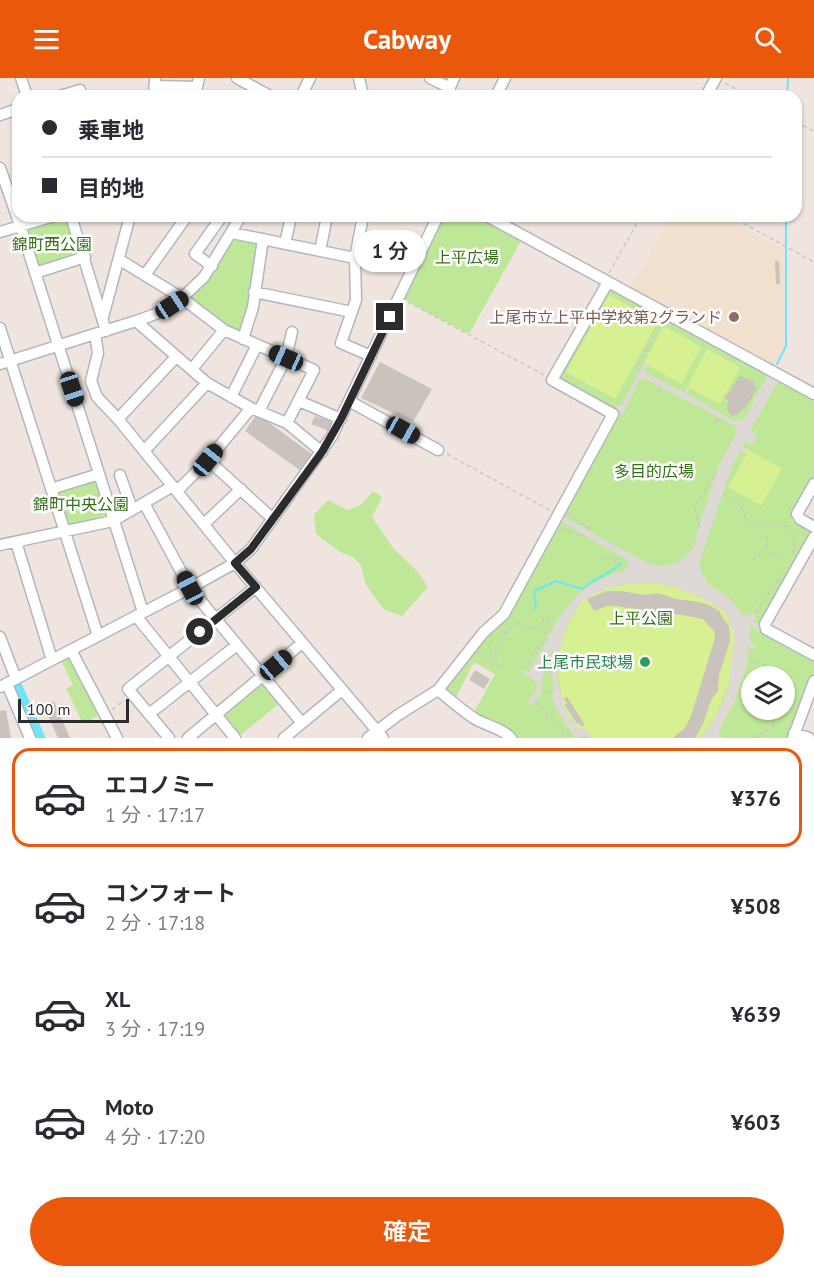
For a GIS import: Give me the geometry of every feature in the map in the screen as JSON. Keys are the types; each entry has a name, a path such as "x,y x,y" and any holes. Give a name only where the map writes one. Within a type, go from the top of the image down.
{"street":[{"path":"237,78 250,90"},
{"path":"430,78 450,87"},
{"path":"155,87 197,87"},
{"path":"0,168 12,202"},
{"path":"19,222 99,474 139,614 169,656 235,738"},
{"path":"0,232 31,222"},
{"path":"73,222 106,331"},
{"path":"103,319 129,222"},
{"path":"145,275 183,222"},
{"path":"212,266 195,254 218,222"},
{"path":"5,363 161,312 182,298 204,277 238,222"},
{"path":"285,244 290,222"},
{"path":"320,251 326,222"},
{"path":"362,222 355,258 356,300 341,343 371,356"},
{"path":"8,683 190,588 235,563 251,549 322,452 341,419 435,222"},
{"path":"498,222 814,394"},
{"path":"232,233 355,258"},
{"path":"359,239 419,257"},
{"path":"243,339 253,307 263,240"},
{"path":"35,273 85,257"},
{"path":"120,260 182,298 224,330 314,370 287,423"},
{"path":"95,334 98,353 91,381 97,397 118,419 342,690 376,736 398,715 438,690 483,633 504,614 613,414 552,380 607,282"},
{"path":"254,292 352,312"},
{"path":"136,321 207,383 287,423 322,452"},
{"path":"0,328 5,363 51,489 98,636"},
{"path":"192,369 224,330"},
{"path":"0,545 113,521 144,502 175,488 208,460 255,409 286,358 292,332"},
{"path":"231,397 257,345"},
{"path":"118,419 176,357"},
{"path":"144,451 207,383"},
{"path":"299,401 341,419"},
{"path":"349,401 438,450"},
{"path":"208,460 273,519"},
{"path":"51,489 99,474"},
{"path":"120,475 132,509"},
{"path":"814,484 797,514 800,519 814,527"},
{"path":"204,524 241,489"},
{"path":"144,502 190,588 302,723"},
{"path":"814,537 765,624 766,630 814,656"},
{"path":"16,542 51,660"},
{"path":"169,738 128,689 256,587"},
{"path":"0,637 8,683 30,738"},
{"path":"188,738 302,643"},
{"path":"149,714 237,645"},
{"path":"71,650 117,738"},
{"path":"809,738 794,735 814,681"},
{"path":"284,738 342,690"},
{"path":"438,690 475,719 506,733 511,738"},
{"path":"485,738 495,729"}],"path":[{"path":"716,78 738,90"},
{"path":"607,282 637,222"},
{"path":"741,222 814,262"},
{"path":"399,297 552,380"},
{"path":"640,370 636,368 656,333"},
{"path":"658,392 660,387"},
{"path":"716,423 719,418"},
{"path":"438,450 558,515"},
{"path":"700,526 694,507 717,472"},
{"path":"723,494 738,503 748,521 753,524 762,526 778,524 792,531 795,536 791,559"},
{"path":"588,530 593,521"},
{"path":"766,548 767,534"},
{"path":"752,560 764,552"},
{"path":"769,552 783,555"},
{"path":"603,559 615,561 622,557"},
{"path":"755,614 786,567"},
{"path":"496,664 495,657 506,631 517,623 532,629 540,625 544,618 548,620 550,628 543,634 546,641"},
{"path":"485,642 490,648 489,660"},
{"path":"524,670 537,646 541,643 544,645"},
{"path":"748,661 765,666 768,662"},
{"path":"542,691 553,693"},
{"path":"105,716 132,693"},
{"path":"535,701 572,738"},
{"path":"752,738 773,727 775,720"}],"shaded area":[{"name":"上尾市立上平中学校第2グランド","path":"668,222 735,222 783,249 785,345 773,366 631,289"},
{"path":"644,363 648,365 645,370 647,373 684,393 687,387 689,388 687,394 736,422 744,419 768,374 779,380 750,431 758,435 752,445 745,441 742,447 749,450 747,454 740,451 732,466 700,561 700,568 708,584 728,597 744,616 753,613 756,615 753,621 762,626 760,631 750,627 750,642 756,646 754,649 749,648 746,666 741,666 741,683 736,699 719,730 722,738 699,738 707,730 721,706 729,685 734,636 731,625 720,608 696,595 668,585 623,584 597,592 580,603 567,625 558,657 557,681 564,702 562,704 577,728 583,728 594,738 582,736 575,738 556,708 552,697 554,688 551,667 553,651 545,665 540,695 531,705 527,701 535,693 537,686 535,681 521,672 522,670 529,672 558,619 577,595 596,582 623,571 629,564 626,559 560,521 562,513 564,517 649,564 663,566 677,563 696,544 695,538 719,465 737,432 735,426 644,378 639,381 622,415 615,410 617,405 621,406"}],"green space":[{"name":"錦町西公園","path":"46,222 69,222 79,255 37,268 26,228"},
{"name":"上平広場","path":"441,222 487,222 521,241 469,334 403,299"},
{"path":"233,241 259,246 242,333 239,335 190,298 203,287"},
{"name":"上平公園","path":"612,289 814,399 814,477 791,520 812,533 760,630 814,660 814,672 788,738 516,738 473,714 495,674 474,662 455,699 445,692 445,687 494,626 617,413 560,381 558,376 606,290"},
{"path":"609,295 658,322 615,399 566,372"},
{"path":"664,326 701,347 681,384 644,363"},
{"path":"707,349 740,367 720,404 687,387"},
{"path":"749,450 782,469 761,506 728,487"},
{"name":"錦町中央公園","path":"97,479 109,517 68,528 55,488"},
{"path":"373,491 382,497 372,517 393,548 417,571 428,587 402,616 383,609 366,585 361,565 353,557 340,552 316,534 314,515 328,500 347,510 361,505"},
{"name":"上尾市民球場","path":"646,583 677,588 711,602 726,614 732,627 734,643 730,678 716,713 699,738 594,738 577,728 562,704 564,702 559,679 558,658 567,627 579,606 587,598 608,588"},
{"path":"68,656 101,714 83,724 66,688 73,685 61,660"},
{"path":"261,683 280,703 238,737 222,715"}],"building":[{"path":"775,261 779,261 780,284 776,284"},
{"path":"380,362 432,389 413,422 361,398"},
{"path":"740,376 755,382 753,386 757,388 745,409 736,415 731,415 727,409 728,400 725,398"},
{"path":"257,414 313,455 301,471 245,431"},
{"path":"315,416 332,422 329,431 311,424"},
{"path":"607,591 644,595 658,593 676,599 699,602 719,611 729,626 730,641 719,675 718,691 711,700 703,724 695,738 673,738 685,728 691,716 715,638 714,631 703,619 682,615 615,606 607,606 594,611 587,599"},
{"path":"475,670 490,679 484,689 469,680"},
{"path":"567,697 585,725 582,727 579,723 577,724 565,705 567,703 564,699"},
{"path":"54,701 70,738 58,738 44,706"},
{"path":"6,710 11,738 0,738 0,711"}],"waterway":[{"path":"787,90 788,78"},
{"path":"777,364 786,346 786,222"},
{"path":"534,609 535,591 556,581 582,589 621,563"},
{"path":"16,688 38,738"}],"place":[{"name":"上尾市立上平中学校第2グランド","path":"734,317"},
{"name":"上尾市民球場","path":"645,662"}],"route":[{"path":"200,632 256,587 235,563 251,549 322,452 341,419 390,317"}],"park label":[{"name":"多目的広場","path":"654,471"}]}
